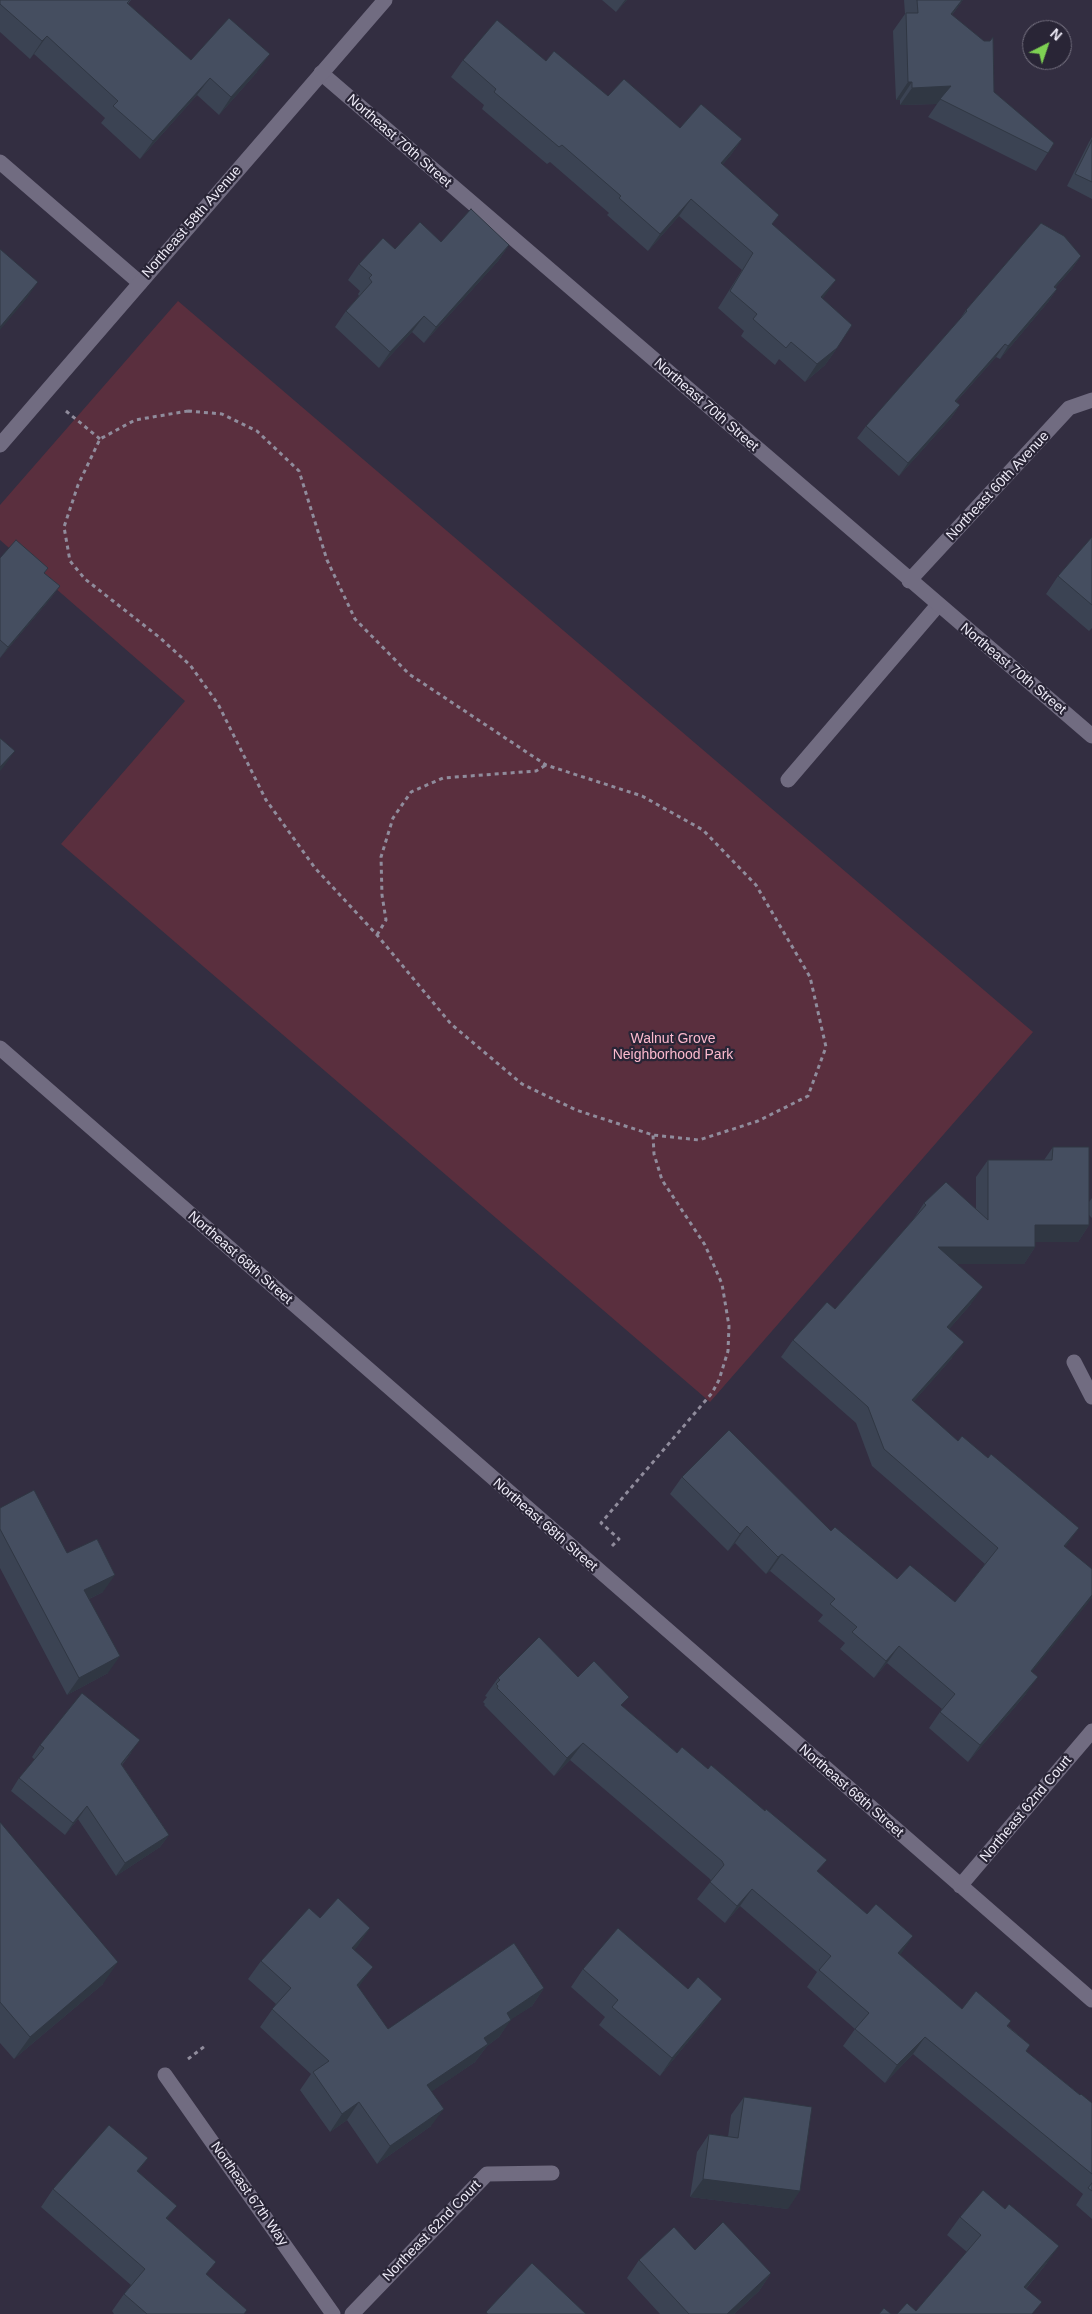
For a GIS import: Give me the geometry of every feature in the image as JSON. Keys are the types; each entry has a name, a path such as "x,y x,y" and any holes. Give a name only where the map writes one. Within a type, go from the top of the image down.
{"street":[{"name":"Northeast 58th Avenue","path":"0,445 385,0"},
{"name":"Northeast 70th Street","path":"320,73 909,581 1092,736"},
{"path":"0,162 140,283"},
{"name":"Northeast 60th Avenue","path":"909,581 1070,408 1092,400"},
{"path":"788,780 938,605"},
{"name":"Northeast 68th Street","path":"0,1048 1092,2000"},
{"path":"1074,1362 1092,1397"},
{"name":"Northeast 62nd Court","path":"960,1886 1092,1731"},
{"name":"Northeast 67th Way","path":"164,2075 333,2314"},
{"name":"Northeast 62nd Court","path":"352,2314 487,2174 552,2172"}],"path":[{"path":"45,393 100,439"},
{"path":"188,411 222,414 258,431 299,472 326,560 355,619 409,674 546,765 642,796 703,830 756,885 810,977 826,1047 808,1096 758,1122 699,1140 654,1135 576,1110 522,1084 451,1024 377,935 315,868 266,800 218,704 190,665 159,637 85,579 70,562 64,526 78,485 100,439 135,420 188,411"},
{"path":"377,935 386,920 382,896 381,857 393,818 411,792 443,778 536,771 546,765"},
{"path":"601,1524 712,1393 719,1380 728,1351 729,1326 722,1284 705,1245 662,1180 654,1154 654,1135"}],"green space":[{"name":"Walnut Grove Neighborhood Park","path":"178,301 1033,1032 710,1402 61,844 185,701 0,540 0,505"}],"building":[{"path":"0,0 130,0 127,3 191,60 229,18 270,54 231,97 210,78 153,141 113,106 118,101 47,36 42,41 0,4"},
{"path":"917,0 962,0 951,14 984,41 990,41 993,37 994,92 1054,143 1048,153 940,99 951,86 912,88 912,82 908,82 906,13 918,13"},
{"path":"497,20 546,61 554,51 608,96 624,79 680,128 701,104 742,139 721,163 779,215 772,224 836,280 821,297 852,325 837,348 817,364 791,342 786,348 753,319 757,314 730,291 753,253 691,199 660,234 619,198 621,196 562,145 559,147 494,92 496,89 463,60"},
{"path":"1092,140 1092,182 1075,174"},
{"path":"471,209 509,245 436,327 424,316 390,352 346,311 372,282 369,278 372,275 359,264 383,238 395,249 420,222 441,242"},
{"path":"1041,223 1064,236 1081,256 1054,287 1057,289 1008,346 1005,344 955,401 960,405 908,463 866,426"},
{"path":"0,249 38,282 0,327"},
{"path":"1092,537 1092,605 1058,576"},
{"path":"16,540 48,568 44,573 60,586 8,647 0,640 0,558"},
{"path":"0,738 15,751 0,767"},
{"path":"1053,1147 1089,1147 1089,1225 1035,1225 1035,1247 938,1247 983,1287 947,1327 964,1342 912,1400 958,1441 962,1436 988,1458 991,1454 1079,1528 1064,1546 1092,1569 1092,1595 1031,1671 1038,1677 980,1745 940,1712 955,1694 899,1646 886,1661 852,1632 857,1627 830,1604 835,1599 782,1554 778,1557 747,1526 740,1534 682,1477 729,1430 831,1531 835,1527 897,1579 910,1565 955,1602 998,1548 884,1449 868,1407 793,1340 827,1302 835,1309 926,1205 924,1203 946,1182 988,1220 988,1160 1052,1160"},
{"path":"34,1490 67,1553 97,1539 115,1575 84,1590 120,1656 79,1678 0,1529 0,1508"},
{"path":"539,1637 578,1677 594,1661 629,1697 621,1705 677,1753 682,1747 708,1769 711,1765 827,1860 817,1871 867,1914 876,1904 913,1936 898,1953 962,2009 976,1991 1011,2021 1007,2026 1030,2045 1026,2051 1092,2103 1092,2174 925,2037 897,2065 855,2029 869,2013 819,1970 831,1956 752,1889 737,1906 710,1882 724,1865 722,1861 583,1743 567,1758 497,1688 496,1684 500,1680 498,1678"},
{"path":"82,1693 140,1740 121,1764 169,1835 125,1863 87,1806 73,1823 19,1778 44,1748 40,1745"},
{"path":"0,1822 118,1962 30,2037 0,2002"},
{"path":"338,1898 370,1928 352,1948 373,1967 357,1985 388,2029 514,1943 544,1988 507,2013 511,2020 484,2038 488,2044 427,2085 444,2109 390,2146 359,2102 342,2114 313,2072 329,2061 272,2009 291,1988 261,1961 309,1908 320,1918"},
{"path":"618,1928 688,1989 698,1977 722,1999 672,2058 612,2007 618,2000 583,1969"},
{"path":"744,2097 812,2107 800,2191 703,2179 709,2134 738,2138"},
{"path":"109,2125 148,2158 137,2171 177,2206 166,2218 216,2262 206,2274 247,2310 244,2314 147,2314 124,2294 145,2269 53,2189"},
{"path":"1092,2183 1092,2191 1088,2188"},
{"path":"983,2190 1005,2209 1009,2204 1059,2246 1024,2287 1042,2302 1032,2314 897,2314 907,2303 916,2311 981,2235 960,2217"},
{"path":"723,2222 771,2273 727,2314 689,2314 639,2260 674,2227 695,2250"},
{"path":"532,2263 586,2314 488,2314 486,2312"},
{"path":"884,2308 891,2314 879,2314"}]}
